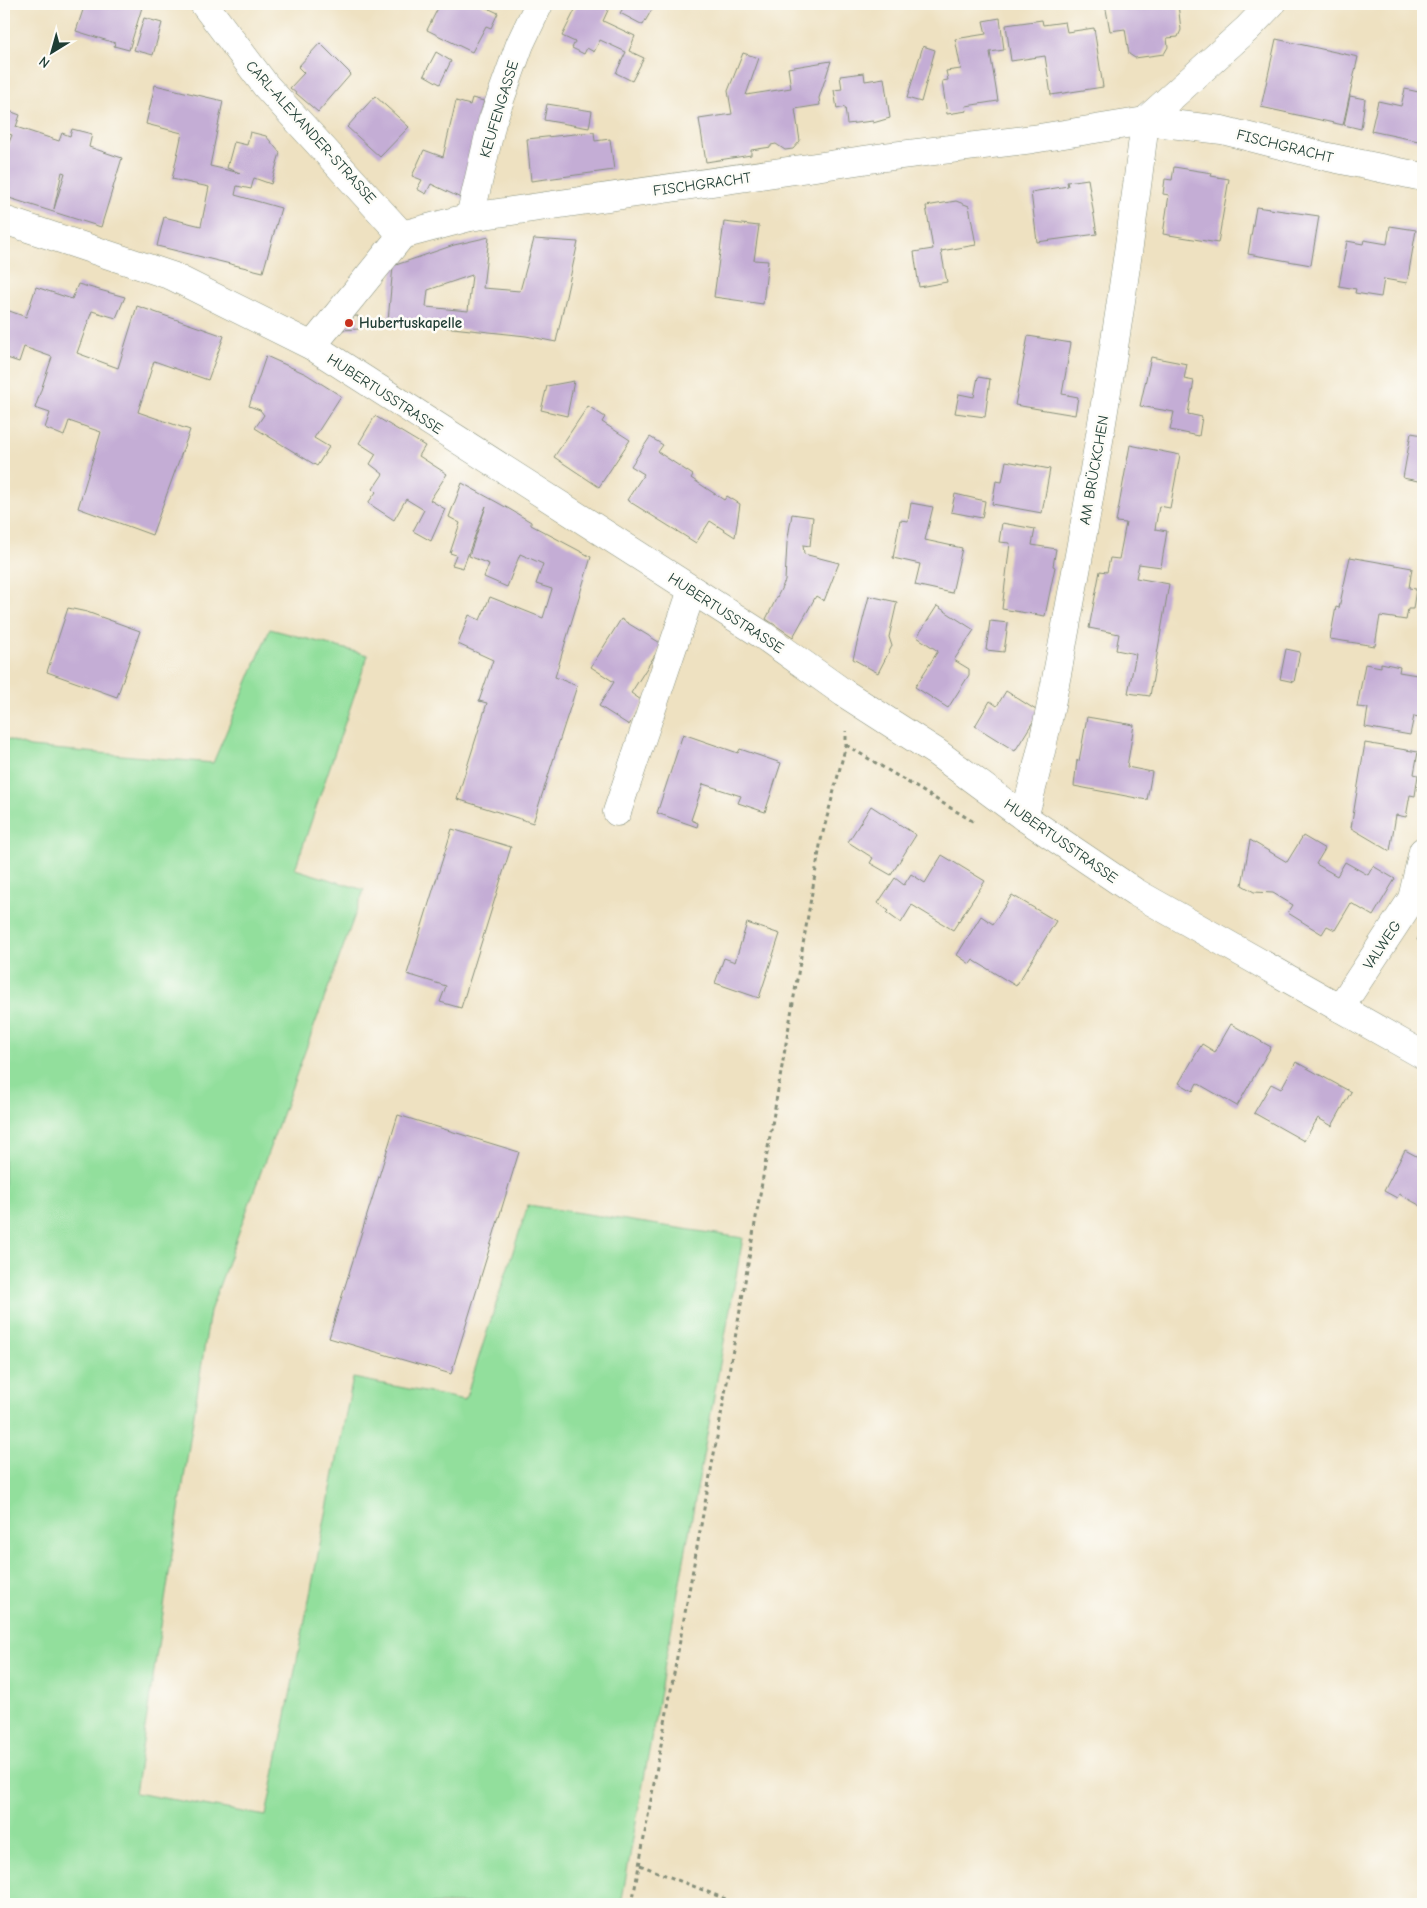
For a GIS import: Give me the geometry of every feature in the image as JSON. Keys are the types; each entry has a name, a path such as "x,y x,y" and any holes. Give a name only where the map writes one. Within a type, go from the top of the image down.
{"street":[{"name":"CARL-ALEXANDER-STRASSE","path":"204,4 266,86 402,235"},
{"name":"KEUFENGASSE","path":"470,217 492,122 520,44 539,4"},
{"path":"1145,121 1247,29 1271,4"},
{"name":"FISCHGRACHT","path":"402,235 470,217 884,157 1033,139 1145,121 1222,130 1328,157 1423,177"},
{"name":"AM BRÜCKCHEN","path":"1024,817 1042,755 1084,530 1128,268 1145,121"},
{"name":"HUBERTUSSTRASSE","path":"4,220 172,276 312,346 761,634 844,693 936,752 1024,817 1135,892 1423,1054"},
{"path":"312,346 402,235"},
{"path":"617,812 692,590"},
{"name":"VALWEG","path":"1340,1008 1412,899 1423,851"}],"path":[{"path":"632,1904 738,1322 821,840 846,744 844,693"},
{"path":"640,1864 738,1904"}],"green space":[{"path":"270,629 368,655 295,869 364,890 210,1311 135,1793 266,1816 353,1378 465,1400 528,1205 743,1238 621,1904 4,1904 4,738 30,747 213,763"}],"building":[{"path":"85,4 143,4 129,50 114,46 115,43 76,31"},
{"path":"440,4 479,4 498,13 491,28 486,26 472,52 427,30"},
{"path":"578,4 600,4 609,8 603,21 635,36 629,51 644,58 632,81 616,73 626,52 600,40 594,52 587,48 584,54 572,48 575,42 562,36"},
{"path":"626,4 655,4 643,25 620,13"},
{"path":"1105,4 1126,4 1127,6 1178,4 1181,30 1178,37 1167,38 1168,47 1164,54 1135,58 1129,54 1125,29 1110,31"},
{"path":"144,18 162,23 153,55 134,50"},
{"path":"1000,18 1004,50 990,52 998,101 966,106 967,111 947,114 942,81 948,80 946,71 961,69 955,39 986,34 983,21"},
{"path":"1042,20 1043,25 1065,22 1067,32 1094,28 1103,87 1051,95 1045,56 1011,61 1006,25"},
{"path":"1276,39 1358,57 1343,125 1261,107"},
{"path":"320,43 351,74 318,112 290,88 304,73 298,67"},
{"path":"923,46 935,50 921,102 907,98"},
{"path":"436,52 451,61 440,84 424,75"},
{"path":"743,53 759,58 746,95 791,88 788,68 831,61 819,98 820,105 795,109 800,141 793,149 785,150 776,144 771,145 771,147 751,150 751,155 706,162 699,119 732,114 728,91"},
{"path":"864,73 865,81 884,78 890,118 873,123 873,121 847,124 845,107 837,109 834,90 842,89 840,76"},
{"path":"155,85 223,101 210,166 240,173 227,168 234,142 247,145 250,132 266,136 280,153 271,184 254,178 251,189 237,186 235,195 281,208 263,272 157,246 164,217 201,226 209,187 172,179 182,133 146,124"},
{"path":"1405,89 1423,93 1423,142 1371,131 1378,101 1401,106"},
{"path":"375,96 409,127 380,157 347,127"},
{"path":"1350,96 1365,99 1361,129 1344,125"},
{"path":"472,98 484,101 482,108 491,111 465,200 431,184 426,194 417,189 422,180 412,176 424,150 443,157 456,101 470,105"},
{"path":"547,104 592,111 589,128 544,120"},
{"path":"4,109 20,115 16,127 59,141 62,133 70,136 72,129 92,134 89,147 122,158 101,227 6,197 7,194 4,193 4,145 7,147 12,135 6,133 4,141","holes":["62,172 65,173 54,209"]},
{"path":"594,132 595,141 610,139 614,170 531,181 527,139"},
{"path":"1174,167 1212,173 1211,176 1229,179 1218,243 1163,234 1169,195 1163,194 1165,179 1172,180"},
{"path":"1088,179 1097,234 1037,242 1031,192 1068,186 1067,182"},
{"path":"956,201 969,206 976,245 941,251 947,282 919,287 914,252 933,249 926,206"},
{"path":"1256,207 1319,216 1311,265 1248,254"},
{"path":"724,222 759,226 754,260 768,261 763,304 714,297"},
{"path":"1390,226 1416,230 1407,283 1384,279 1381,297 1355,293 1356,289 1339,286 1347,241 1363,244 1364,240 1387,244"},
{"path":"489,237 483,288 520,291 534,239 578,242 556,342 526,336 388,321 393,266 454,245","holes":["472,275 468,311 426,307 428,290"]},
{"path":"78,284 125,297 116,318 92,311 77,353 118,368 137,306 224,336 208,380 154,361 138,412 190,430 152,535 78,508 101,432 69,421 64,436 45,428 50,413 35,408 52,357 24,347 19,362 4,357 4,309 26,317 36,287 72,299"},
{"name":"Hubertuskapelle","path":"358,316 359,329 341,330 340,317"},
{"path":"1028,336 1071,343 1062,394 1078,397 1075,415 1015,405"},
{"path":"266,356 306,374 341,396 314,438 329,447 317,466 255,428 264,415 260,410 249,406"},
{"path":"1151,357 1187,364 1184,379 1194,381 1188,414 1202,417 1199,436 1170,430 1174,412 1140,406"},
{"path":"978,377 990,379 985,417 955,413 959,394 974,397"},
{"path":"574,381 567,416 541,410 547,386"},
{"path":"588,406 605,417 602,422 630,440 599,487 554,457"},
{"path":"375,416 425,446 419,456 447,474 430,500 445,509 431,541 413,531 424,510 406,499 394,520 368,503 376,492 373,489 383,474 370,464 376,454 359,443"},
{"path":"1411,433 1423,435 1423,482 1403,478"},
{"path":"650,437 663,445 658,452 693,475 691,478 724,500 727,496 740,504 735,537 710,521 696,543 627,500 644,474 631,466"},
{"path":"1130,445 1180,455 1170,508 1159,506 1155,529 1167,531 1161,567 1139,564 1136,578 1169,584 1150,696 1128,693 1136,654 1116,650 1119,634 1089,628 1100,571 1107,572 1110,558 1119,559 1126,523 1116,522"},
{"path":"1006,461 1050,469 1042,513 992,504 996,481 1002,482"},
{"path":"462,483 531,522 531,525 591,557 555,677 577,686 533,823 457,799 487,703 479,701 493,660 458,644 469,615 480,620 490,597 543,618 552,589 536,584 543,564 520,554 507,587 484,577 489,564 469,556 486,506 463,568 452,565 456,555 450,553 460,523 449,517"},
{"path":"955,494 985,501 982,518 951,512"},
{"path":"911,503 933,507 925,540 962,548 952,593 915,585 920,564 893,558 900,520 908,521"},
{"path":"792,514 813,517 810,546 803,545 804,554 839,563 824,601 816,596 793,637 766,619 785,581 787,543"},
{"path":"1002,523 1035,529 1032,545 1056,549 1053,566 1055,567 1045,616 1002,609 1010,543 999,542"},
{"path":"1350,557 1412,568 1409,588 1416,589 1413,609 1408,609 1406,620 1380,616 1375,646 1330,639 1336,607 1339,608"},
{"path":"869,596 897,602 889,637 892,646 878,673 853,659"},
{"path":"937,606 974,630 954,660 969,669 969,675 948,708 915,687 938,651 917,637"},
{"path":"68,608 87,612 140,631 117,697 47,672"},
{"path":"621,619 662,644 631,693 644,702 629,725 599,706 614,682 591,667"},
{"path":"990,621 1008,623 1004,652 986,650"},
{"path":"1286,649 1300,652 1294,682 1280,679"},
{"path":"1381,663 1400,667 1399,672 1423,676 1423,718 1414,716 1410,735 1365,727 1368,708 1357,707 1365,664 1381,667"},
{"path":"1006,691 1039,712 1015,751 975,726 990,701 997,706"},
{"path":"1087,717 1134,725 1127,767 1152,772 1147,800 1074,786 1077,760 1079,761"},
{"path":"683,734 738,753 740,749 781,763 765,812 738,803 741,796 703,784 691,820 698,823 697,827 657,813"},
{"path":"1365,743 1418,752 1414,774 1418,775 1415,796 1410,795 1406,817 1396,815 1390,851 1351,828"},
{"path":"871,806 916,835 891,875 870,863 873,858 848,842"},
{"path":"452,829 511,847 461,1008 440,1002 446,986 407,974"},
{"path":"1303,836 1325,849 1316,864 1337,876 1345,862 1368,875 1373,866 1395,879 1373,916 1351,903 1335,930 1327,926 1322,934 1288,913 1293,905 1273,893 1254,892 1242,885 1250,840 1287,862"},
{"path":"942,855 985,881 953,930 912,905 901,923 887,913 889,911 878,903 895,878 904,885 911,874 925,883"},
{"path":"1012,895 1056,921 1016,986 973,960 970,964 957,955 981,916 993,924"},
{"path":"747,923 780,934 759,998 715,983 724,958 735,962"},
{"path":"1423,929 1423,943 1417,940"},
{"path":"1231,1024 1271,1047 1237,1106 1197,1083 1193,1091 1179,1083 1202,1044 1215,1052"},
{"path":"1296,1062 1351,1092 1332,1126 1318,1118 1304,1141 1254,1113 1271,1084 1281,1089"},
{"path":"398,1115 519,1152 451,1374 329,1338"},
{"path":"1423,1147 1423,1207 1399,1194 1397,1198 1384,1191 1405,1150 1418,1157"}],"place":[{"name":"Hubertuskapelle","path":"349,323"}]}
